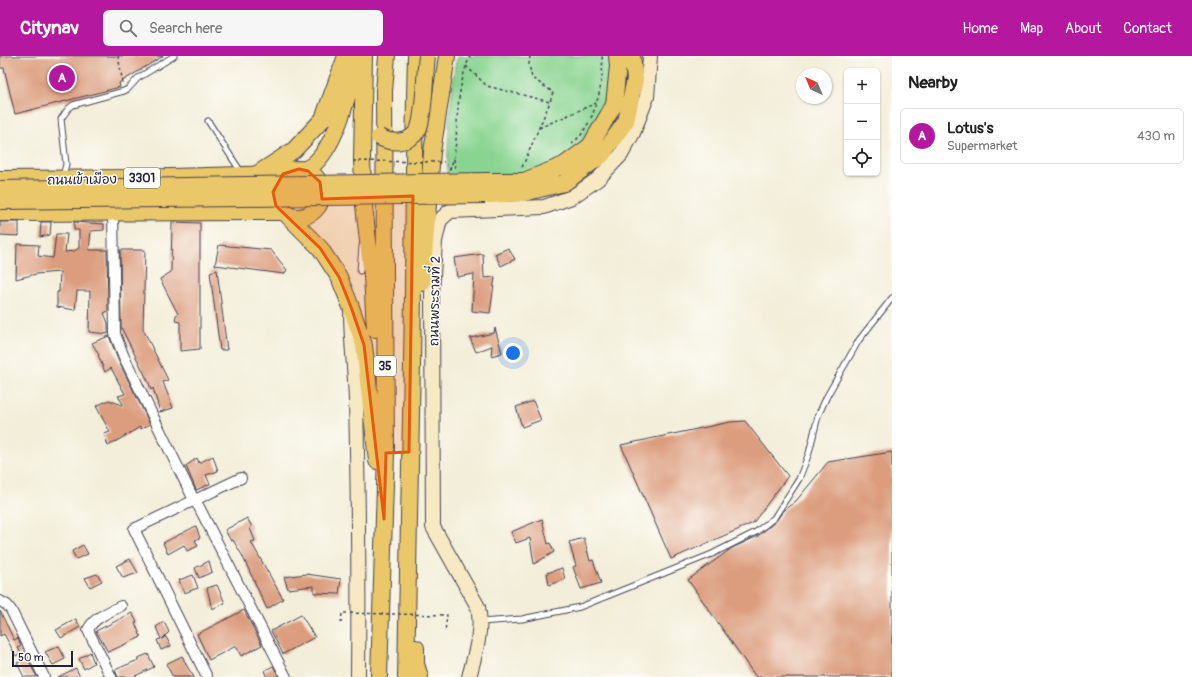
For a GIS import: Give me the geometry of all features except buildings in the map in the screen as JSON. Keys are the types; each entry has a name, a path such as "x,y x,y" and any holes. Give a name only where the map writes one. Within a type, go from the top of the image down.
{"main road":[{"path":"250,175 294,150 323,120 346,56"},
{"path":"304,170 314,164 328,147 341,118 356,56"},
{"path":"364,56 362,128 364,202 372,276 375,334 386,453 409,452"},
{"path":"370,56 367,111 368,122 378,136 386,140 400,142 407,140 418,130 422,108 427,56"},
{"name":"35","path":"379,677 386,453 384,91 387,56"},
{"name":"ถนนพระรามที่ 2","path":"406,677 416,56"},
{"path":"412,362 421,298 432,152 447,56"},
{"path":"0,201 485,188 524,181 564,165 590,146 614,105 618,66 617,56"},
{"path":"0,189 485,188 524,193 564,183 602,155 626,121 635,79 632,56"},
{"name":"ถนนพระรามที่ 2","path":"469,677 480,622 478,607 433,527 432,294 435,241 440,220 450,211 544,207 572,197 598,179 621,155 634,133 647,97 650,56"},
{"name":"ถนนเข้าเมือง","path":"0,179 250,175 283,174 291,170 304,170"},
{"path":"0,213 113,212 284,214 301,218 312,213 318,207 322,199 320,182 315,176 304,170"},
{"path":"283,174 275,185 273,192 276,206 320,248 339,277 364,345 384,519"},
{"path":"320,182 363,181"},
{"path":"322,199 364,202"},
{"name":"35","path":"351,307 351,332 356,381 358,677"},
{"path":"408,547 416,594 416,664 420,677"}],"street":[{"path":"113,212 115,334 124,357 194,500 199,507 286,677"},
{"path":"207,677 134,529 241,478"},
{"path":"0,601 7,605 11,610 44,677"},
{"path":"111,677 88,630 91,624 96,620 121,606"}],"lane":[{"path":"63,179 66,164 61,119 68,109 73,105 128,89 138,78 174,56"},
{"path":"208,121 250,175"},
{"path":"360,271 364,202"},
{"path":"480,622 522,619 580,607 712,554 756,532 774,518 799,479 809,453 818,416 827,396 859,340 892,298"}],"path":[{"path":"118,56 124,91"},
{"path":"455,174 454,159 458,103 466,66 470,56"},
{"path":"527,169 521,170 553,92 532,78 529,64 530,56"},
{"path":"569,147 581,135 591,119 597,103 602,81 602,56"},
{"path":"466,66 487,86 550,102"},
{"path":"539,128 597,103"},
{"path":"444,170 450,169 454,159"},
{"path":"353,161 444,162"},
{"path":"341,623 342,613 447,615 445,632"}],"highlighted area":[{"path":"299,169 308,171 320,182 322,199 413,196 409,452 386,453 384,519 364,345 339,277 320,248 276,206 273,192 283,174"}],"green space":[{"path":"458,56 609,56 610,84 600,115 576,148 565,157 532,174 447,178 449,119 455,65"}],"place":[{"name":"Lotus's","path":"62,78"}]}
